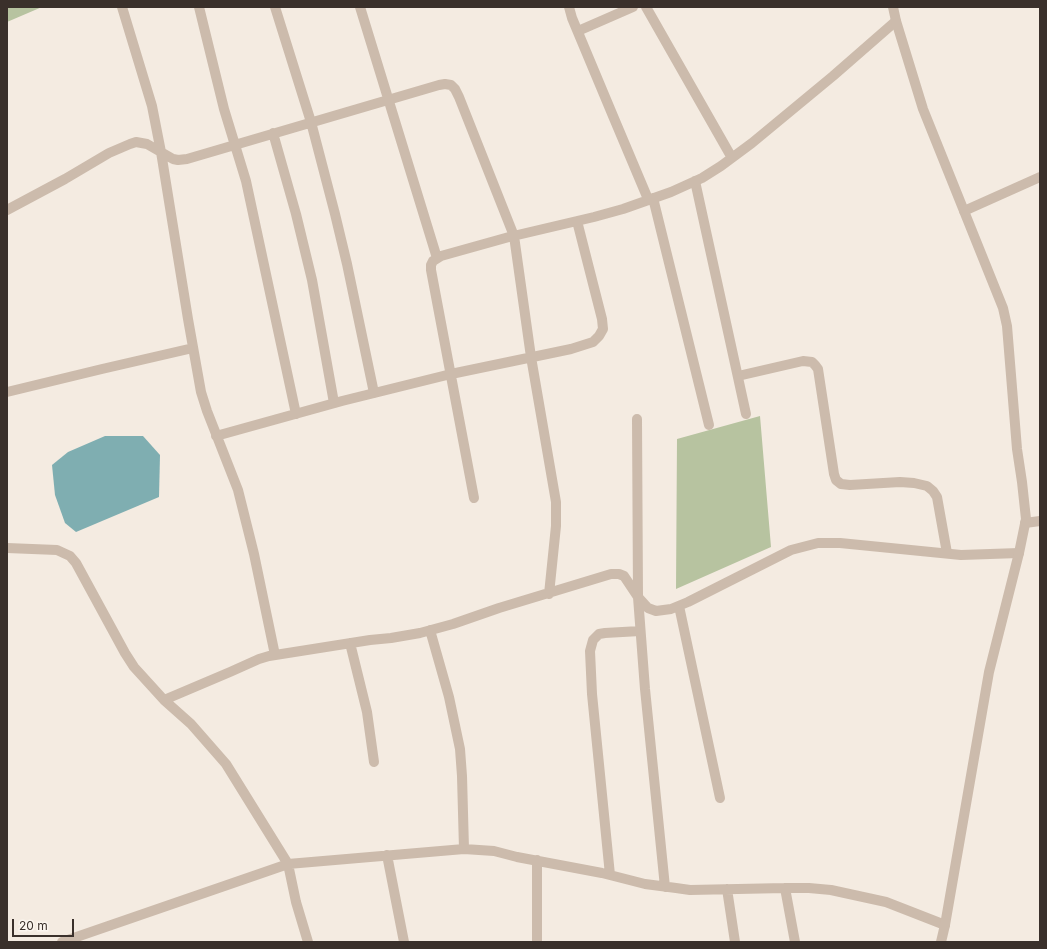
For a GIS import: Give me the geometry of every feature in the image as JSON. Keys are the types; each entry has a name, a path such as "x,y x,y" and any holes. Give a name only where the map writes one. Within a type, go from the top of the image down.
{"street":[{"path":"122,7 150,99 201,392 206,411 238,490 246,518 275,655"},
{"path":"199,7 224,109 246,182 296,414"},
{"path":"276,7 311,122 345,257 374,393"},
{"path":"360,7 437,258"},
{"path":"569,7 651,198 709,425"},
{"path":"578,31 633,7"},
{"path":"646,7 732,158"},
{"path":"893,7 923,109 1003,308 1007,326 1017,450 1026,519 989,672 941,942"},
{"path":"474,498 431,270 431,265 437,258 514,236 622,209 671,192 695,181 732,158 752,143 806,99 896,21"},
{"path":"7,210 122,146 136,142 147,144 173,159 182,160 445,84 451,85 459,97 514,236 531,357 556,502 556,526 549,594"},
{"path":"273,134 296,214 312,280 334,403"},
{"path":"964,212 1040,177"},
{"path":"695,181 746,414"},
{"path":"216,436 374,393 594,342 603,329 602,319 577,221"},
{"path":"7,392 102,368 193,348"},
{"path":"738,376 803,361 812,362 818,369 836,480 841,484 850,485 900,482 927,486 937,497 948,554"},
{"path":"636,419 638,597 640,631 666,887"},
{"path":"1025,523 1040,521"},
{"path":"164,700 259,659 275,655 420,633 611,574 619,574 624,576 638,597 648,608 656,611 671,609 679,606 792,550 818,543 840,543 962,555 1019,553"},
{"path":"7,548 57,550 70,556 76,563 134,667 164,700 191,724 226,764 288,864 296,902 308,942"},
{"path":"679,606 720,798"},
{"path":"430,630 449,697 460,749 464,849"},
{"path":"610,875 592,694 590,651 592,640 599,634 640,631"},
{"path":"350,643 366,706 374,762"},
{"path":"62,942 288,864 464,849 494,851 610,875 645,884 690,890 809,888 831,890 886,902 945,925"},
{"path":"387,855 404,942"},
{"path":"537,860 537,942"},
{"path":"785,888 795,942"},
{"path":"727,889 735,942"}],"green space":[{"path":"7,7 42,7 7,22"},
{"path":"760,416 771,547 676,589 677,439"}],"water":[{"path":"105,436 143,436 160,455 159,497 76,532 65,523 55,495 52,465 68,452"}]}
